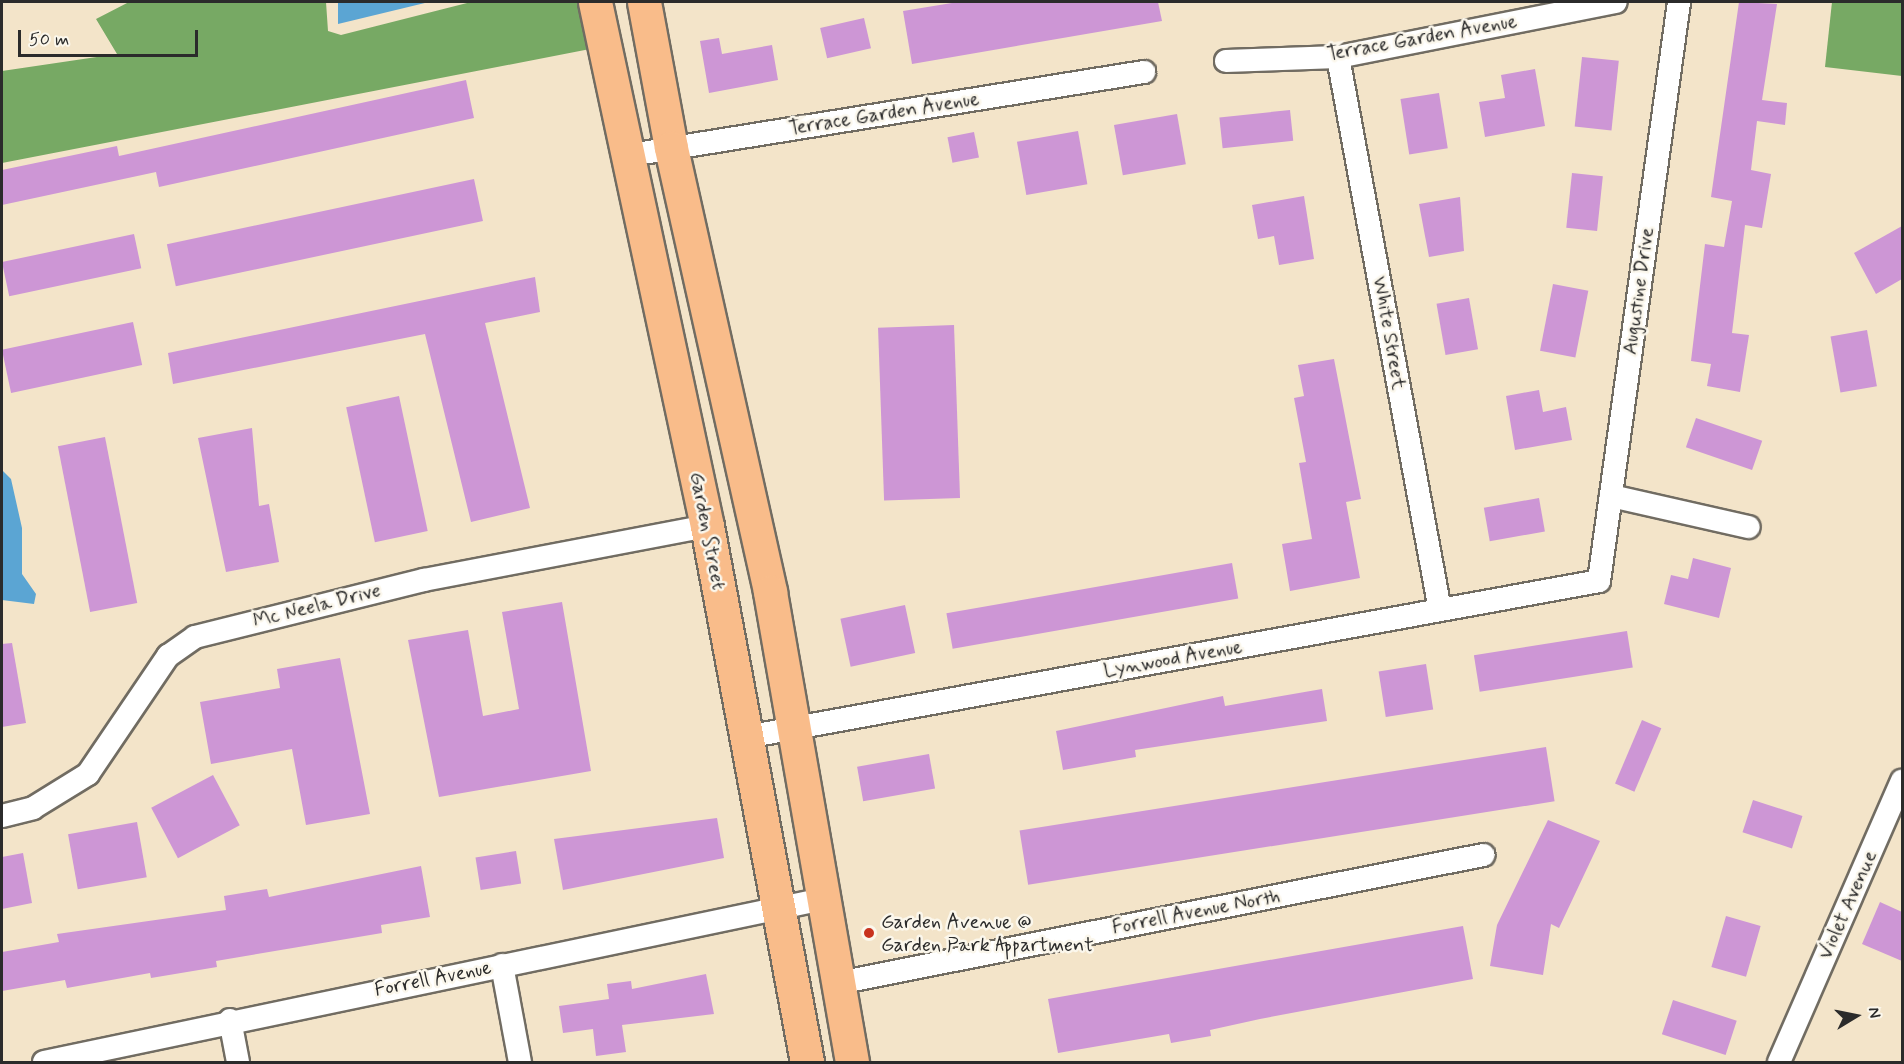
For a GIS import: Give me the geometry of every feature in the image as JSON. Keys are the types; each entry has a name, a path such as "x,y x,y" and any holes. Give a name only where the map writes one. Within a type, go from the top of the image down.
{"main road":[{"name":"Garden Street","path":"595,2 624,156 707,526 807,1062"},
{"path":"644,2 671,148 796,728 852,1062"}],"street":[{"name":"Terrace Garden Avenue","path":"1226,61 1338,57 1616,2"},
{"name":"Augustine Drive","path":"1599,581 1679,2"},
{"name":"White Street","path":"1338,57 1440,610"},
{"name":"Terrace Garden Avenue","path":"624,156 1144,72"},
{"path":"1611,496 1749,527"},
{"name":"Mc Neela Drive","path":"2,816 33,808 88,774 168,656 195,637 424,580 707,526"},
{"name":"Lynwood Avenue","path":"746,737 1599,581"},
{"name":"Violet Avenue","path":"1779,1062 1902,781"},
{"name":"Forrell Avenue North","path":"838,983 1483,855"},
{"name":"Forrell Avenue","path":"44,1062 230,1020 823,899"},
{"path":"502,965 520,1062"},
{"path":"230,1020 238,1062"}],"green space":[{"path":"129,2 326,2 328,31 341,35 471,2 581,2 590,49 2,163 2,71 117,54 96,19"},
{"path":"1832,2 1902,2 1902,76 1825,67"}],"water":[{"path":"338,2 429,2 338,24"},
{"path":"2,470 11,479 22,528 22,574 36,594 34,604 2,600"}],"building":[{"path":"958,2 1158,2 1162,21 912,64 903,11"},
{"path":"1739,2 1777,4 1762,100 1787,103 1785,125 1757,121 1751,170 1771,174 1762,228 1745,225 1732,333 1749,335 1740,392 1707,386 1711,364 1691,361 1705,244 1724,247 1732,201 1711,197"},
{"path":"864,18 871,48 827,58 820,28"},
{"path":"719,38 722,54 772,45 778,80 709,93 700,41"},
{"path":"1582,57 1619,61 1611,130 1575,127"},
{"path":"1535,69 1545,126 1485,137 1479,102 1505,98 1501,75"},
{"path":"466,80 474,118 159,187 156,172 2,205 2,170 117,146 119,156"},
{"path":"1439,93 1448,148 1409,154 1400,99"},
{"path":"1290,110 1293,141 1223,148 1219,117"},
{"path":"1177,114 1186,164 1123,175 1114,125"},
{"path":"1078,131 1087,184 1026,195 1017,142"},
{"path":"974,132 979,158 952,163 947,137"},
{"path":"1572,173 1603,176 1597,231 1566,228"},
{"path":"474,179 483,221 176,286 167,244"},
{"path":"1304,196 1314,259 1279,265 1274,236 1258,239 1252,205"},
{"path":"1460,197 1464,251 1429,257 1419,204"},
{"path":"1902,226 1902,279 1876,294 1854,253"},
{"path":"134,234 141,268 9,296 2,262"},
{"path":"535,277 540,312 485,323 530,508 471,522 425,334 173,384 168,353"},
{"path":"1553,284 1588,291 1575,358 1540,351"},
{"path":"1469,298 1478,349 1446,355 1437,304"},
{"path":"133,322 142,365 11,393 2,350"},
{"path":"954,325 960,498 884,501 878,328"},
{"path":"1867,330 1877,386 1840,393 1831,336"},
{"path":"1334,359 1361,499 1346,502 1360,578 1290,591 1282,544 1312,539 1299,463 1306,462 1294,398 1304,396 1298,365"},
{"path":"1539,390 1543,412 1566,407 1572,440 1515,450 1506,396"},
{"path":"399,396 428,531 375,542 346,407"},
{"path":"1696,418 1762,441 1752,470 1686,447"},
{"path":"252,428 259,506 269,504 279,562 226,572 198,438"},
{"path":"105,437 137,603 90,612 58,446"},
{"path":"1539,498 1545,531 1490,541 1484,508"},
{"path":"1693,558 1731,568 1719,618 1664,604 1671,575 1688,579"},
{"path":"1232,563 1238,598 953,649 946,613"},
{"path":"562,602 591,771 439,797 408,640 468,630 483,716 519,709 502,612"},
{"path":"905,605 915,653 851,667 840,619"},
{"path":"1627,631 1633,668 1480,692 1474,655"},
{"path":"12,643 26,723 2,727 2,644"},
{"path":"340,658 370,814 306,825 292,749 211,764 200,702 280,688 277,669"},
{"path":"1426,664 1433,709 1386,717 1379,672"},
{"path":"1322,689 1327,721 1135,750 1136,757 1063,770 1056,731 1223,696 1225,706"},
{"path":"1642,720 1661,728 1634,792 1615,784"},
{"path":"1546,747 1555,801 1028,885 1020,830"},
{"path":"929,754 935,788 863,801 857,767"},
{"path":"213,775 240,825 178,858 151,808"},
{"path":"1753,800 1802,816 1792,848 1742,832"},
{"path":"717,818 724,858 563,890 554,839"},
{"path":"1548,820 1600,841 1559,928 1551,924 1543,975 1490,966 1497,925"},
{"path":"137,822 147,877 78,889 68,834"},
{"path":"516,851 521,884 481,890 476,857"},
{"path":"23,853 32,903 2,909 2,857"},
{"path":"421,866 430,917 381,925 382,933 216,961 217,967 151,978 150,973 67,988 65,980 2,991 2,952 59,942 57,934 226,910 224,896 267,889 269,897"},
{"path":"1880,902 1902,912 1902,961 1862,944"},
{"path":"1726,916 1761,926 1746,977 1711,967"},
{"path":"1463,926 1473,979 1260,1019 1210,1030 1211,1036 1171,1043 1169,1034 1058,1053 1048,999"},
{"path":"706,974 714,1014 622,1025 626,1052 596,1056 593,1029 563,1033 559,1006 609,999 607,984 631,981 632,989"},
{"path":"1673,1000 1737,1021 1726,1055 1662,1034"}],"place":[{"name":"Garden Avenue @ Garden Park Appartment","path":"869,933"}]}
